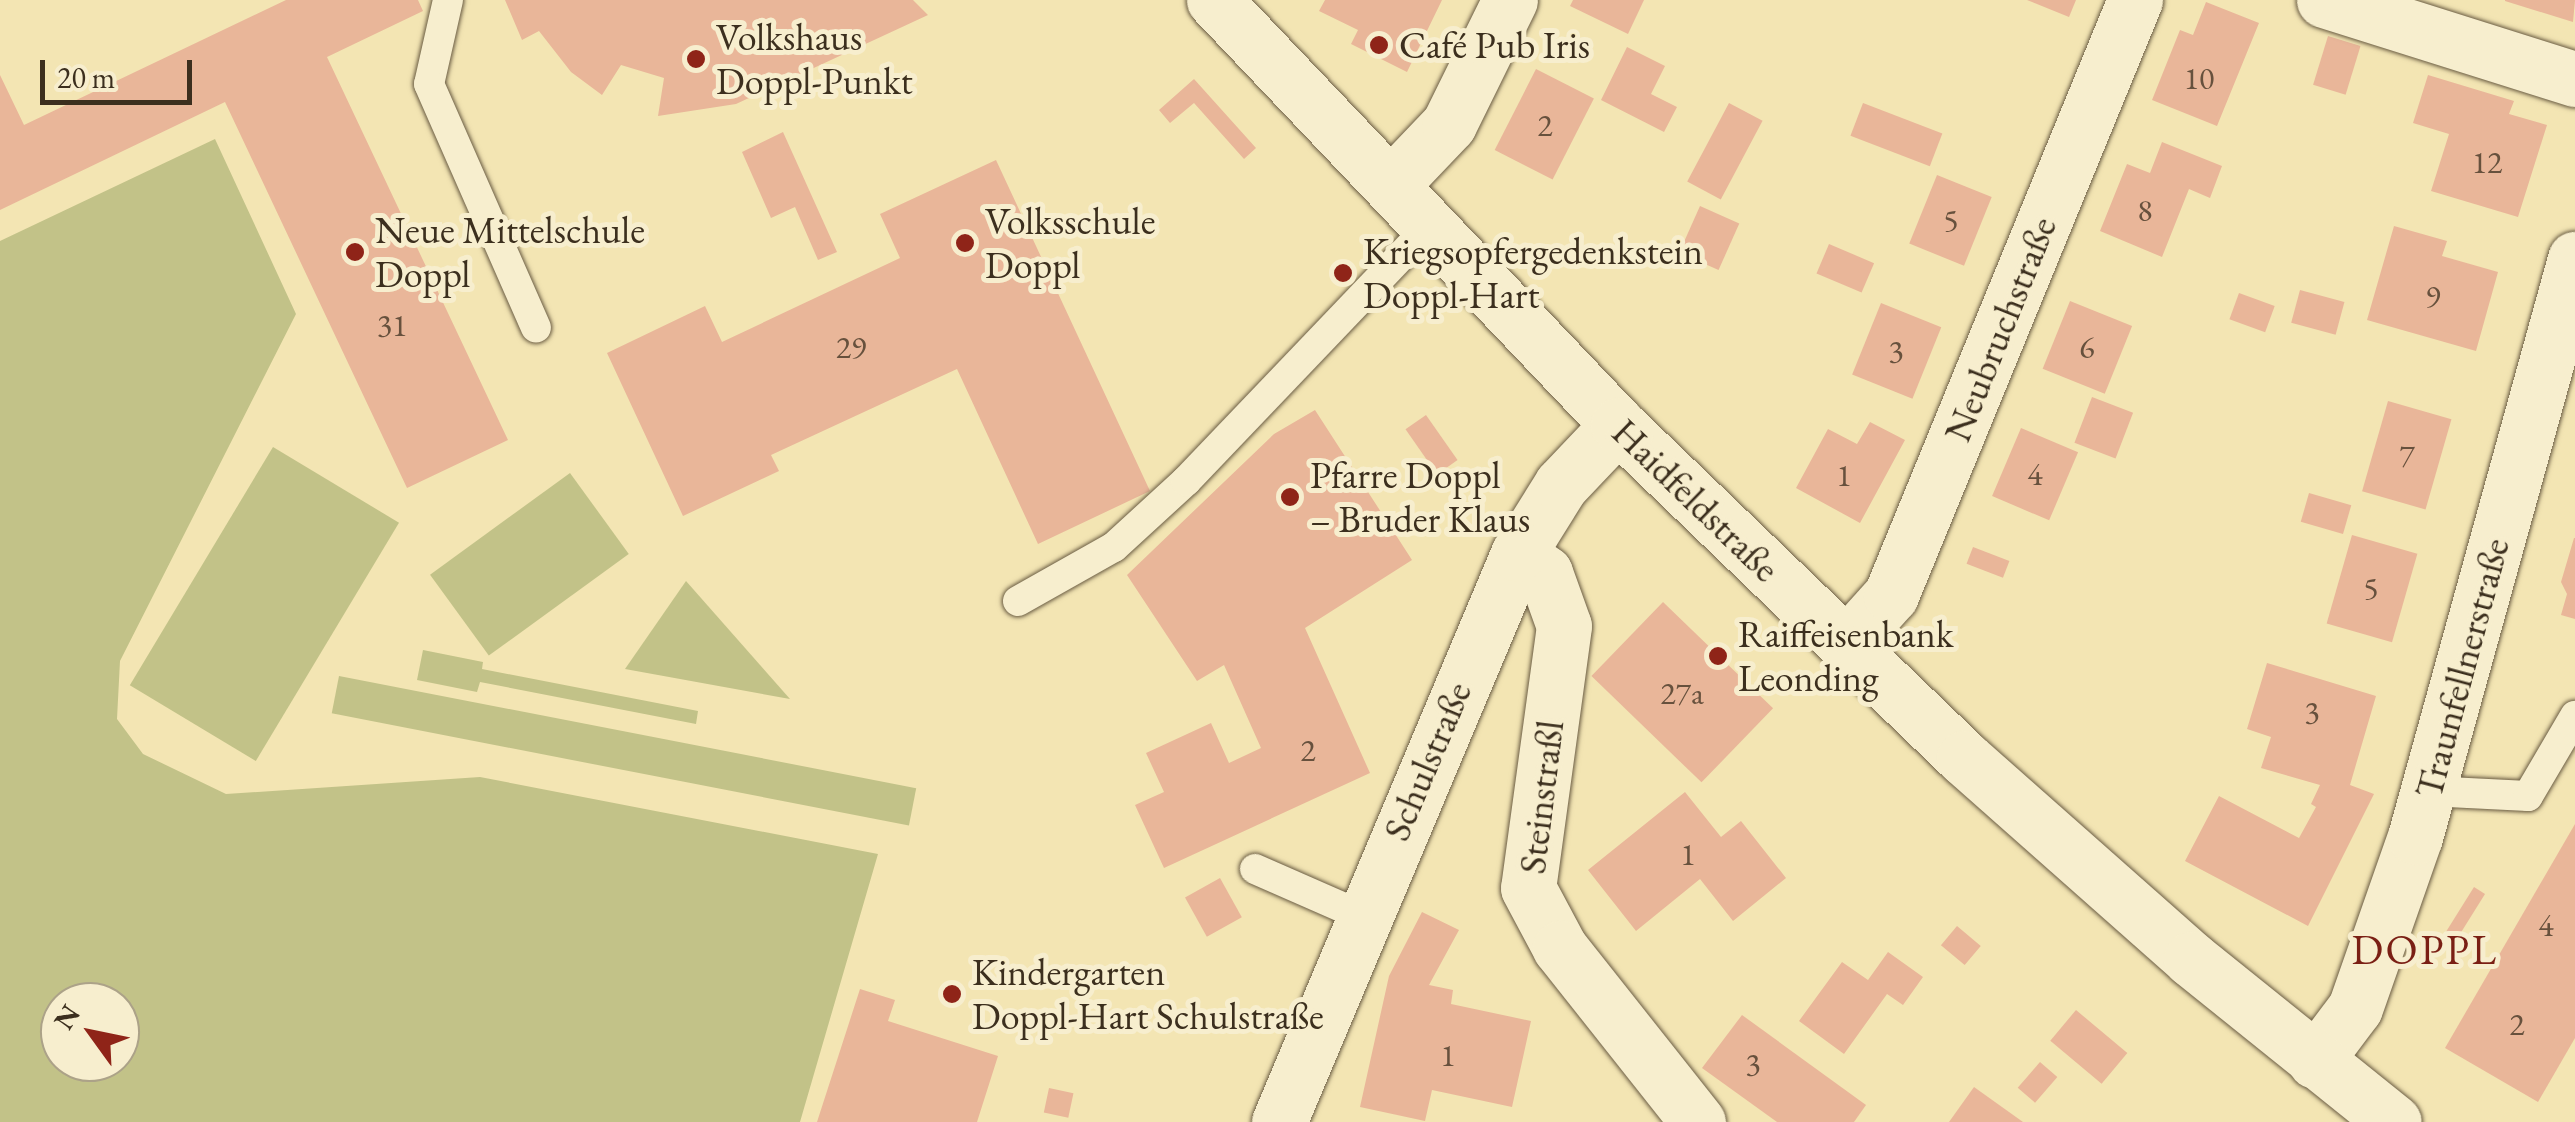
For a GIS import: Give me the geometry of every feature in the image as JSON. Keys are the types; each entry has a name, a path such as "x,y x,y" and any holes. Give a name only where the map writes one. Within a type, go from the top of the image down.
{"street":[{"name":"Haidfeldstraße","path":"1214,0 1618,425 1846,646 2063,846 2315,1061 2394,1122"},
{"path":"1391,185 1449,124 1510,0"},
{"name":"Neubruchstraße","path":"1846,646 1891,595 2136,0"},
{"path":"2324,0 2575,79"},
{"name":"Traunfellnerstraße","path":"2315,1061 2355,1008 2428,791 2575,259"},
{"name":"Schulstraße","path":"1279,1122 1362,916 1518,554 1561,484 1618,425"},
{"name":"Steinstraßl","path":"1518,554 1545,573 1564,626 1528,888 1560,948 1698,1122"}],"lane":[{"path":"448,0 429,84 536,328"},
{"path":"1018,601 1129,534 1430,226"},
{"path":"2428,791 2528,796 2575,716"},
{"path":"1254,869 1362,916"}],"green space":[{"path":"215,139 296,314 120,661 117,719 143,754 226,794 480,777 878,854 800,1122 0,1122 0,241"},
{"path":"273,447 399,523 256,761 130,685"},
{"path":"570,473 629,554 489,656 430,575"},
{"path":"686,581 790,699 625,669"},
{"path":"423,650 483,662 482,669 698,711 696,724 480,682 477,692 417,680"},
{"path":"339,676 916,788 909,825 332,713"}],"building":[{"path":"286,0 418,0 423,11 327,57 508,440 407,488 225,102 0,210 0,75 24,125"},
{"name":"Volkshaus Doppl-Punkt","path":"505,0 913,0 928,15 736,104 658,116 664,78 621,65 602,95 571,72 539,31 522,40"},
{"path":"1325,0 1442,0 1407,72 1351,44 1358,30 1319,11"},
{"path":"1573,0 1644,0 1628,34 1570,6"},
{"path":"2027,0 2076,0 2069,17"},
{"path":"2505,0 2575,0 2573,22 2505,1"},
{"path":"2206,2 2259,23 2217,126 2152,100 2180,30 2193,35"},
{"path":"2328,36 2361,46 2346,95 2313,85"},
{"path":"1627,47 1665,66 1651,94 1677,107 1664,132 1601,100"},
{"path":"1536,69 1594,99 1553,180 1495,150"},
{"path":"2428,75 2514,101 2509,114 2547,125 2518,217 2431,191 2449,134 2413,123"},
{"path":"1194,79 1256,148 1244,159 1194,103 1170,123 1159,110"},
{"path":"1729,103 1763,121 1721,199 1687,182"},
{"path":"1863,103 1942,133 1930,166 1850,136"},
{"path":"783,132 837,252 818,260 795,207 771,218 742,152"},
{"path":"2162,142 2222,166 2210,198 2189,189 2162,257 2100,231 2127,164 2150,173"},
{"path":"996,160 1150,491 1038,544 957,369 771,455 779,471 683,516 607,353 705,306 722,342 900,258 880,214"},
{"path":"1937,175 1992,197 1964,266 1909,244"},
{"path":"1700,206 1739,223 1719,270 1679,253"},
{"path":"2394,226 2447,241 2442,256 2498,272 2476,351 2367,320"},
{"path":"1829,244 1874,263 1862,293 1816,273"},
{"path":"2300,290 2344,302 2336,335 2291,323"},
{"path":"2239,293 2275,306 2265,332 2229,319"},
{"path":"2070,301 2132,326 2105,394 2043,369"},
{"path":"1881,303 1941,327 1912,399 1852,374"},
{"path":"2092,397 2133,413 2116,459 2074,443"},
{"path":"2388,401 2451,419 2426,510 2362,491"},
{"path":"1315,410 1412,560 1305,628 1370,773 1164,868 1135,805 1164,792 1146,753 1211,723 1229,763 1261,748 1224,665 1197,681 1127,575 1274,434"},
{"path":"1426,415 1458,460 1437,474 1406,429"},
{"path":"1870,422 1905,440 1860,523 1796,488 1828,429 1857,444"},
{"path":"2021,428 2078,452 2049,520 1992,496"},
{"path":"2309,493 2351,505 2343,534 2301,522"},
{"path":"2352,535 2417,554 2392,642 2327,623"},
{"path":"2574,538 2575,619 2561,615 2567,594 2561,582"},
{"path":"1973,547 2009,561 2003,578 1967,564"},
{"path":"1663,602 1773,708 1702,782 1591,676"},
{"path":"2267,663 2376,696 2350,785 2374,794 2308,926 2185,861 2219,796 2299,838 2316,807 2311,804 2320,785 2261,768 2271,737 2247,729"},
{"path":"1685,792 1721,837 1741,821 1786,878 1733,921 1700,879 1636,931 1588,870"},
{"path":"2575,824 2575,1038 2538,1102 2445,1048"},
{"path":"1220,878 1242,917 1207,937 1185,897"},
{"path":"2474,887 2485,894 2456,940 2445,933"},
{"path":"1422,912 1459,930 1429,985 1453,990 1451,1004 1531,1021 1512,1107 1432,1090 1425,1121 1360,1107 1389,976"},
{"path":"1957,926 1981,946 1965,965 1941,945"},
{"path":"1888,952 1923,977 1903,1005 1887,994 1844,1054 1799,1021 1842,962 1868,980"},
{"path":"860,989 895,1000 888,1021 998,1056 977,1122 817,1122"},
{"path":"2076,1010 2127,1053 2102,1084 2050,1041"},
{"path":"1742,1015 1866,1105 1854,1122 1777,1122 1702,1068"},
{"path":"2040,1062 2057,1077 2035,1103 2018,1088"},
{"path":"1974,1087 2023,1122 1949,1122"},
{"path":"1049,1088 1073,1093 1068,1118 1044,1112"}],"place":[{"name":"Café Pub Iris","path":"1379,45"},
{"name":"Volkshaus Doppl-Punkt","path":"696,59"},
{"name":"Volksschule Doppl","path":"965,243"},
{"name":"Neue Mittelschule Doppl","path":"355,252"},
{"name":"Kriegsopfergedenkstein Doppl-Hart","path":"1343,273"},
{"name":"Pfarre Doppl – Bruder Klaus","path":"1290,497"},
{"name":"Raiffeisenbank Leonding","path":"1718,656"},
{"name":"Kindergarten Doppl-Hart Schulstraße","path":"952,994"}],"district":[{"name":"DOPPL","path":"2425,950"}]}
